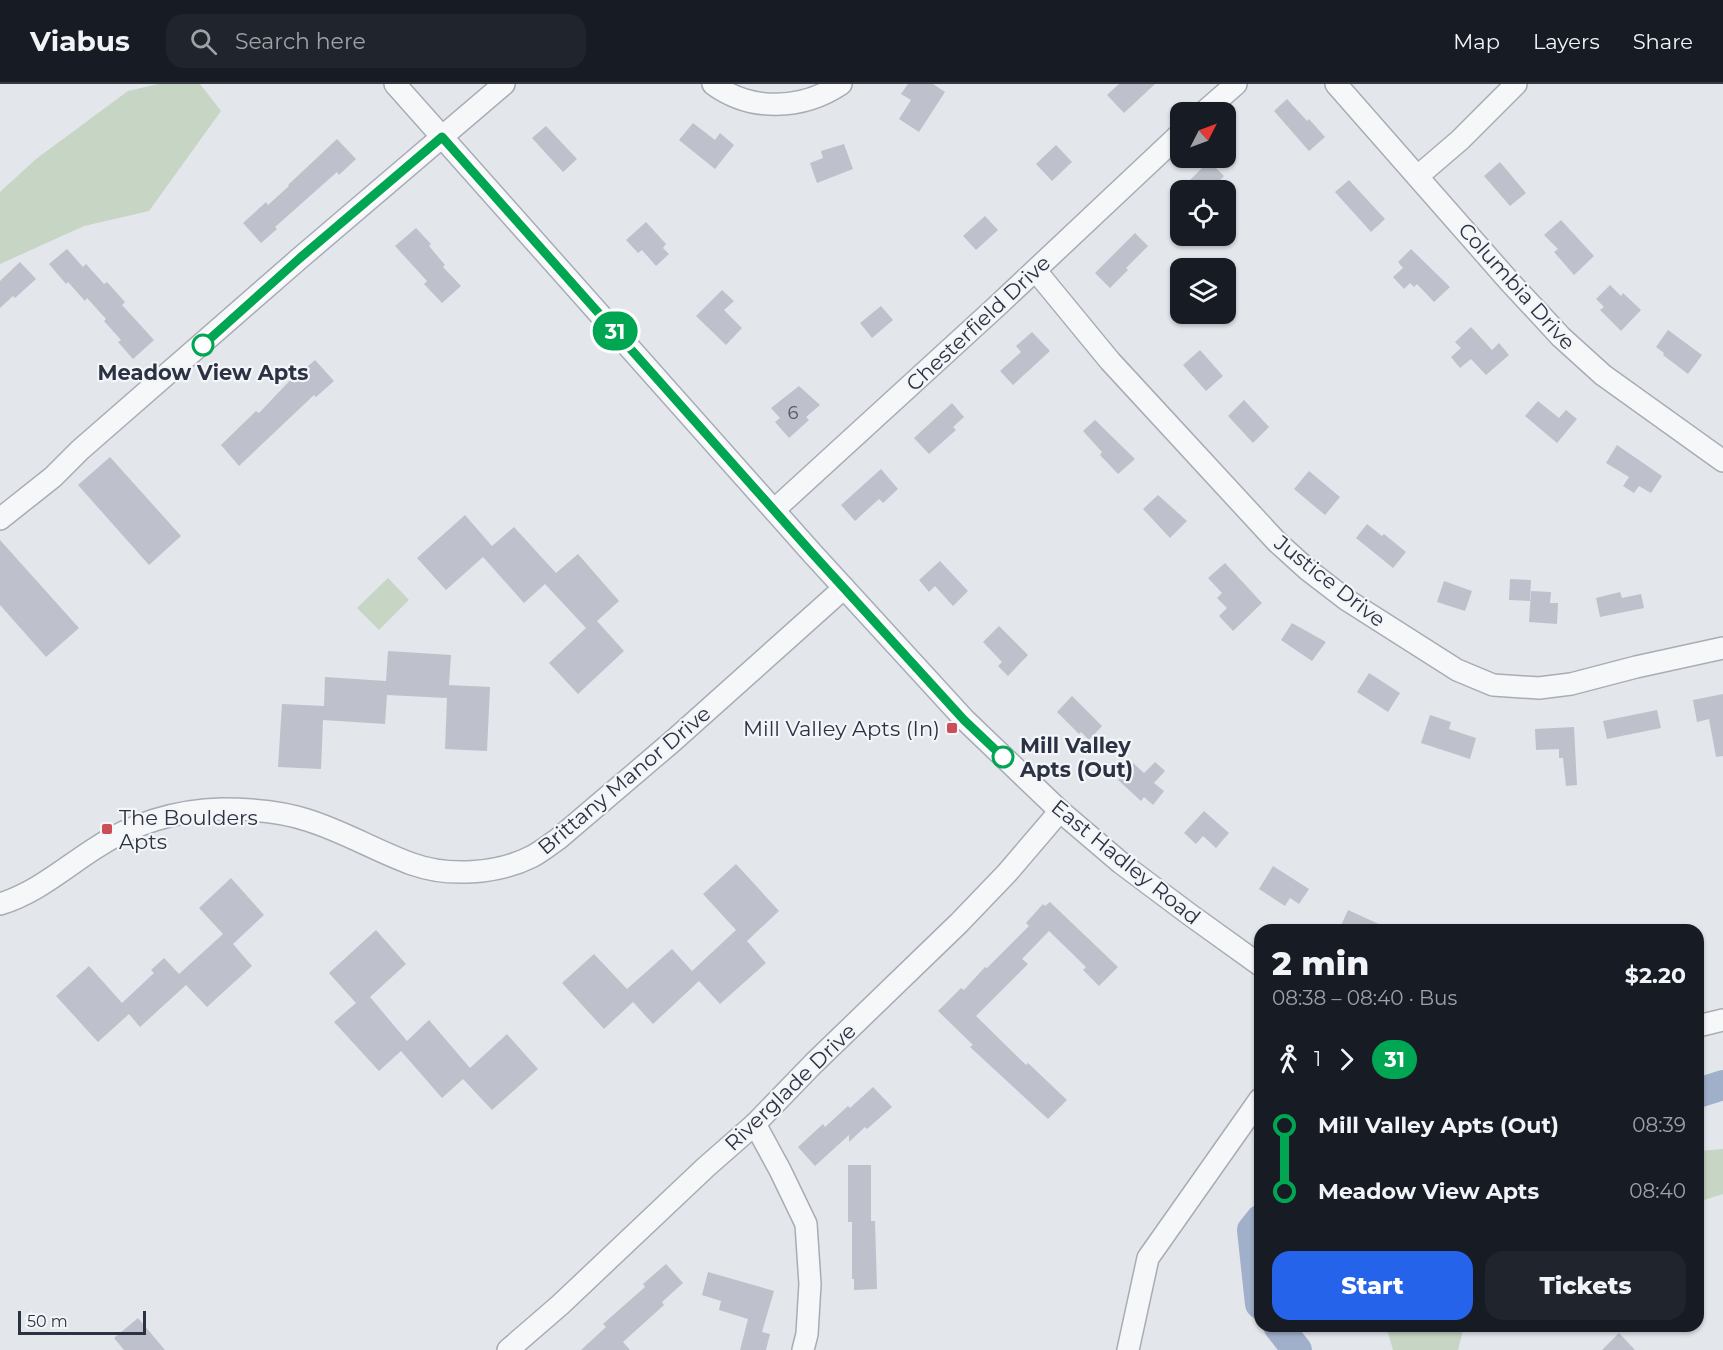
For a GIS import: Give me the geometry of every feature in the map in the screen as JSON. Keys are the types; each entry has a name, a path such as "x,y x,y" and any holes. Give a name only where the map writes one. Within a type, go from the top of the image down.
{"street":[{"name":"East Hadley Road","path":"395,84 964,720 1060,811 1159,892 1254,960"},
{"path":"0,519 46,483 80,450 300,258 504,84"},
{"path":"713,84 744,99 787,105 812,99 841,84"},
{"path":"1215,102 1236,84"},
{"name":"Columbia Drive","path":"1336,84 1529,304 1586,360 1614,383 1723,461"},
{"path":"1418,176 1474,127 1516,84"},
{"name":"Chesterfield Drive","path":"774,510 1036,270 1170,143"},
{"name":"Justice Drive","path":"1036,270 1110,362 1277,542 1347,600 1457,670 1493,684 1539,688 1571,684 1723,648"},
{"name":"Brittany Manor Drive","path":"0,904 41,885 98,846 128,830 156,820 209,810 253,811 296,816 412,864 431,869 475,870 520,861 540,852 558,839 673,741 844,588"},
{"name":"Riverglade Drive","path":"508,1350 560,1305 755,1124 814,1063 980,903 1060,811"},
{"path":"1704,1025 1723,1020"},
{"path":"1128,1350 1148,1258 1254,1108"},
{"path":"755,1124 806,1224 810,1284 807,1334 803,1350"}],"green space":[{"path":"158,84 200,84 221,111 149,211 84,226 0,264 0,192 36,159 128,91"},
{"path":"388,578 409,600 379,630 357,608"},
{"path":"1723,1149 1723,1194 1704,1200 1704,1151"},
{"path":"1388,1332 1462,1332 1458,1350 1393,1350"}],"building":[{"path":"908,84 933,84 945,92 919,132 899,119 911,100 901,94"},
{"path":"1119,84 1155,84 1124,113 1107,95"},
{"path":"1287,99 1325,137 1309,151 1274,111"},
{"path":"693,123 715,140 720,133 734,145 715,169 679,140"},
{"path":"546,126 577,159 563,172 532,138"},
{"path":"337,139 356,159 339,175 337,172 275,227 277,229 261,243 243,223 266,202 268,205"},
{"path":"844,144 853,169 817,183 810,163 823,158 821,151"},
{"path":"1056,145 1072,162 1052,181 1036,164"},
{"path":"1500,162 1526,193 1510,206 1484,176"},
{"path":"1202,168 1216,168 1224,176 1220,180 1190,180"},
{"path":"1349,180 1385,219 1371,232 1335,192"},
{"path":"985,216 998,230 976,250 963,236"},
{"path":"1561,220 1594,256 1574,275 1554,252 1558,249 1544,235"},
{"path":"646,222 666,244 663,248 669,254 656,266 642,250 638,253 626,240"},
{"path":"416,228 431,244 429,246 445,265 443,267 461,286 442,303 424,284 427,281 395,246"},
{"path":"1135,233 1148,246 1110,288 1095,273"},
{"path":"67,249 83,267 86,264 104,284 107,282 125,302 122,305 154,340 133,359 118,342 121,340 104,321 106,319 87,298 85,301 68,282 66,284 49,264"},
{"path":"1411,249 1450,287 1434,302 1417,284 1414,287 1410,283 1404,289 1393,277 1403,268 1398,262"},
{"path":"20,262 36,279 0,308 0,281"},
{"path":"1610,285 1621,296 1623,293 1641,310 1621,331 1600,310 1604,307 1596,299"},
{"path":"722,290 734,301 724,310 742,328 726,345 696,316"},
{"path":"881,306 893,320 872,338 860,323"},
{"path":"1471,327 1492,350 1499,343 1509,355 1486,375 1471,359 1460,368 1451,357 1461,348 1455,342"},
{"path":"1668,330 1702,355 1688,374 1656,347"},
{"path":"1032,332 1050,351 1013,385 1000,371 1021,352 1016,346"},
{"path":"1200,350 1223,376 1206,391 1183,365"},
{"path":"315,360 334,381 316,397 314,395 239,466 221,445 256,411 259,413 298,372 299,374"},
{"path":"799,386 820,405 806,417 809,420 789,438 775,422 780,418 771,408"},
{"path":"1244,400 1269,427 1253,443 1228,416"},
{"path":"1538,401 1559,418 1566,410 1577,419 1557,443 1525,416"},
{"path":"952,403 964,417 953,427 956,430 929,454 914,438"},
{"path":"1095,420 1135,459 1118,474 1100,455 1102,452 1083,431"},
{"path":"1617,445 1662,476 1651,493 1639,486 1634,493 1623,486 1629,477 1606,463"},
{"path":"110,457 181,536 149,565 78,485"},
{"path":"881,469 898,489 883,503 879,499 855,521 841,505"},
{"path":"1309,471 1340,497 1325,515 1294,489"},
{"path":"1158,495 1187,521 1170,538 1143,509"},
{"path":"465,515 492,546 514,527 556,573 578,554 619,601 597,621 624,651 578,694 549,663 586,628 545,584 524,603 483,557 446,590 417,558"},
{"path":"1367,524 1406,552 1393,568 1356,538"},
{"path":"0,540 79,628 46,657 0,605"},
{"path":"940,561 968,591 953,606 935,586 929,592 919,580"},
{"path":"1225,563 1262,603 1233,631 1219,616 1227,608 1217,598 1222,593 1208,578"},
{"path":"1510,579 1531,580 1530,601 1509,600"},
{"path":"1444,581 1472,591 1465,611 1437,602"},
{"path":"1531,591 1551,592 1550,603 1558,603 1557,624 1529,622"},
{"path":"1620,592 1622,598 1641,594 1644,608 1600,617 1596,598"},
{"path":"1292,623 1326,642 1312,661 1281,640"},
{"path":"999,626 1028,655 1008,676 998,666 1002,662 983,642"},
{"path":"388,651 451,655 449,685 490,687 487,751 445,749 447,698 387,695 385,724 323,720 321,769 278,767 282,704 324,706 325,677 386,681"},
{"path":"1369,673 1400,693 1388,712 1357,692"},
{"path":"1723,694 1723,756 1716,757 1709,719 1697,722 1693,700"},
{"path":"1072,696 1102,726 1089,740 1081,732 1079,734 1057,712"},
{"path":"1657,710 1661,728 1607,739 1603,721"},
{"path":"1430,715 1451,722 1449,729 1476,738 1470,759 1421,743"},
{"path":"1574,727 1577,785 1566,786 1563,758 1559,758 1559,749 1536,750 1535,729"},
{"path":"1155,762 1165,771 1154,783 1164,791 1153,805 1144,797 1141,801 1118,780 1133,763 1144,773"},
{"path":"1204,811 1229,833 1216,848 1203,836 1196,844 1184,833"},
{"path":"736,864 779,911 747,941 766,963 720,1004 699,981 653,1024 633,1002 604,1029 562,983 594,954 627,989 672,949 692,971 736,930 703,894"},
{"path":"1273,866 1309,889 1299,904 1290,898 1285,906 1259,889"},
{"path":"231,878 264,915 233,944 252,966 207,1007 186,985 140,1027 129,1014 98,1042 56,996 89,966 122,1003 154,973 151,970 164,958 179,974 223,934 199,908"},
{"path":"1050,902 1118,967 1099,986 1083,970 1086,967 1049,931 1022,959 1028,964 976,1016 1026,1065 1028,1063 1067,1100 1048,1119 970,1047 973,1045 938,1011 961,988 964,990 1029,926 1026,923 1043,904 1045,906"},
{"path":"1348,910 1379,924 1342,924"},
{"path":"376,930 406,964 370,997 407,1041 429,1020 470,1068 507,1034 538,1069 492,1110 463,1079 442,1098 401,1051 379,1071 334,1022 356,1003 329,973"},
{"path":"873,1087 892,1107 849,1142 849,1135 815,1166 798,1147 823,1124 825,1127"},
{"path":"848,1165 871,1165 871,1221 875,1221 877,1289 854,1290 852,1222 848,1222"},
{"path":"666,1264 683,1283 662,1302 664,1305 623,1342 630,1350 581,1350 606,1327 603,1324 645,1287 643,1284"},
{"path":"708,1272 774,1291 762,1332 770,1334 766,1350 740,1350 748,1319 719,1310 721,1301 702,1295"},
{"path":"138,1318 165,1350 124,1350 114,1338"},
{"path":"1619,1333 1635,1350 1602,1350"}],"waterway":[{"path":"1704,1091 1723,1085"},
{"path":"1254,1228 1252,1230 1254,1248"},
{"path":"1283,1332 1297,1350"}],"bus line":[{"name":"31","path":"203,345 300,258 442,137 812,553 964,720 1003,757"}],"place":[{"name":"Meadow View Apts","path":"203,345"},
{"name":"Mill Valley Apts (In)","path":"952,728"},
{"name":"Mill Valley Apts (Out)","path":"1003,757"},
{"name":"The Boulders Apts","path":"107,829"}]}
